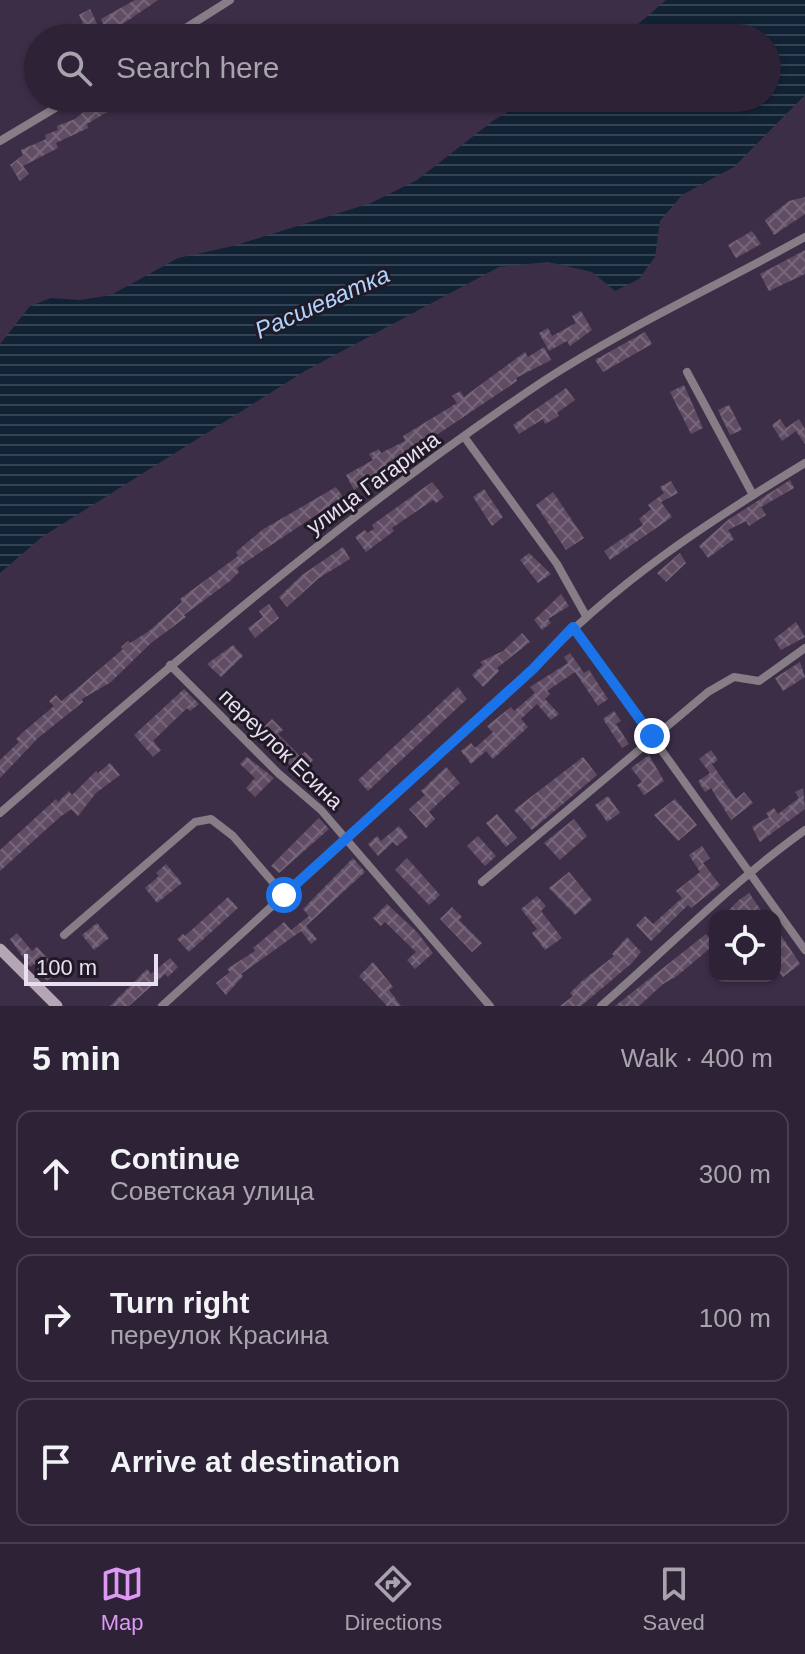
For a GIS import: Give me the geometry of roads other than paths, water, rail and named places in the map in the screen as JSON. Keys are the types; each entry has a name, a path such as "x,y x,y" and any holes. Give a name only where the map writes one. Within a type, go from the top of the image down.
{"main road":[{"path":"0,949 57,1006"}],"street":[{"path":"192,24 230,0"},
{"path":"0,141 49,112"},
{"name":"улица Гагарина","path":"0,813 170,665 306,553 546,380 624,333 805,237"},
{"path":"687,372 753,495"},
{"path":"465,438 557,564 586,616"},
{"path":"162,1006 533,669 573,627 646,565 805,463"},
{"path":"573,627 805,950"},
{"path":"482,882 708,692 734,677 759,681 805,648"},
{"name":"переулок Есина","path":"170,665 345,838 490,1006"},
{"path":"64,935 195,822 211,819 233,836 284,895"},
{"path":"601,1006 679,939 748,871 805,830"}],"water":[{"name":"Расшеватка","path":"666,0 805,0 805,95 734,167 682,195 660,221 655,257 639,279 615,291 592,272 548,262 499,267 305,371 42,537 0,573 0,344 30,306 51,298 81,300 111,295 178,258 233,246 371,203 417,180 508,112 781,112 781,24 638,24"}]}
